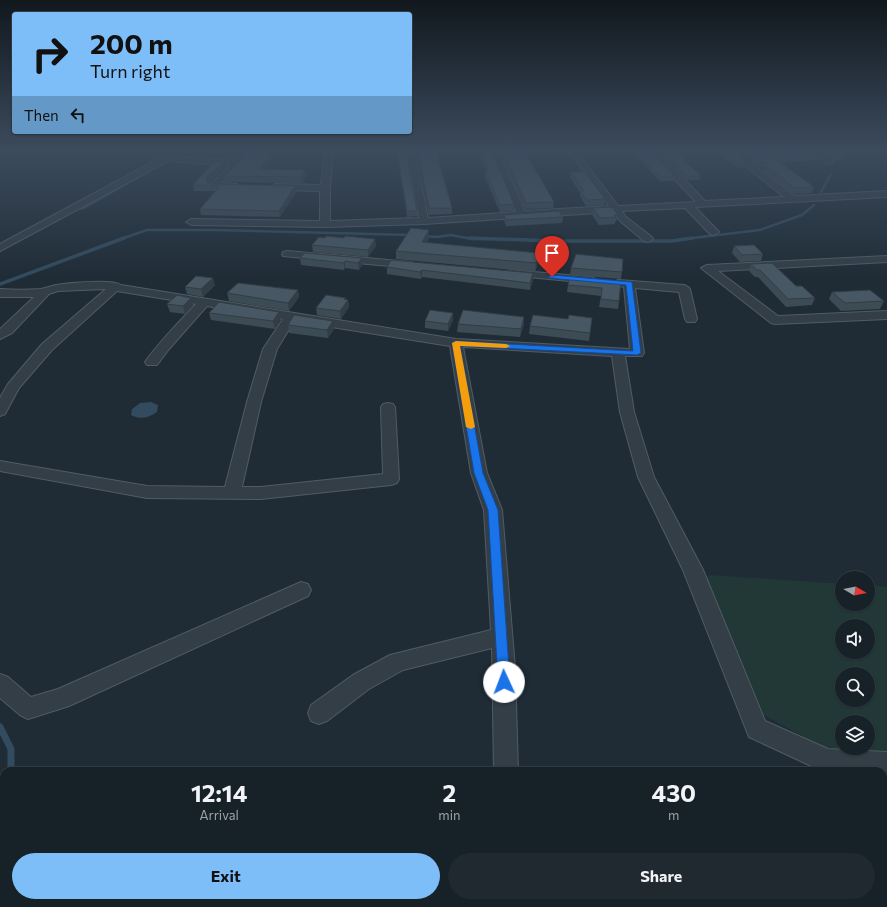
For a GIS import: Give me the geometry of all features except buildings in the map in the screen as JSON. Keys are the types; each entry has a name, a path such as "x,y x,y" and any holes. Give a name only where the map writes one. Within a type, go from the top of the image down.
{"street":[{"path":"0,248 100,194"},
{"path":"325,194 325,224"},
{"path":"419,194 424,221"},
{"path":"513,194 522,214"},
{"path":"604,194 623,219 648,239"},
{"path":"693,194 702,204"},
{"path":"786,194 792,199"},
{"path":"191,222 325,224 424,221 522,214 881,194"},
{"path":"687,205 714,232"},
{"path":"287,254 422,266"},
{"path":"887,259 707,268 775,320 887,315"},
{"path":"502,273 684,289 691,319"},
{"path":"0,293 22,294 45,292 58,288 102,285 116,286 204,303 456,343 637,353 629,284"},
{"path":"0,411 13,387 47,347 116,286"},
{"path":"0,335 7,330 45,292"},
{"path":"152,362 183,324 204,303"},
{"path":"232,493 254,402 270,349 291,317"},
{"path":"456,343 479,473 493,510 501,637 506,767"},
{"path":"618,352 627,412 646,477 693,570 757,728 827,761 887,764"},
{"path":"0,466 147,492 261,493 391,479 388,407"},
{"path":"0,684 28,708 61,699 301,590"},
{"path":"319,714 361,682 398,662 501,637"}],"green space":[{"path":"710,575 835,584 835,611 875,611 875,586 887,587 887,753 875,752 875,715 835,715 835,748 822,747 762,714 705,579"}],"water":[{"path":"151,402 158,405 157,412 151,416 144,418 131,415 132,409 140,403"}],"waterway":[{"path":"82,209 108,194"},
{"path":"690,238 760,230 802,215 814,205"},
{"path":"121,239 147,230 214,230 411,235"},
{"path":"424,236 437,237 451,235 472,239 492,239"},
{"path":"0,284 124,238"},
{"path":"469,238 555,241 672,241 690,238"},
{"path":"684,239 690,238"},
{"path":"0,727 11,749 11,767"}],"slow traffic":[{"path":"471,427 456,343 506,346"}],"route":[{"path":"504,682 493,510 479,473 456,343 637,353 629,284 552,277"}]}
